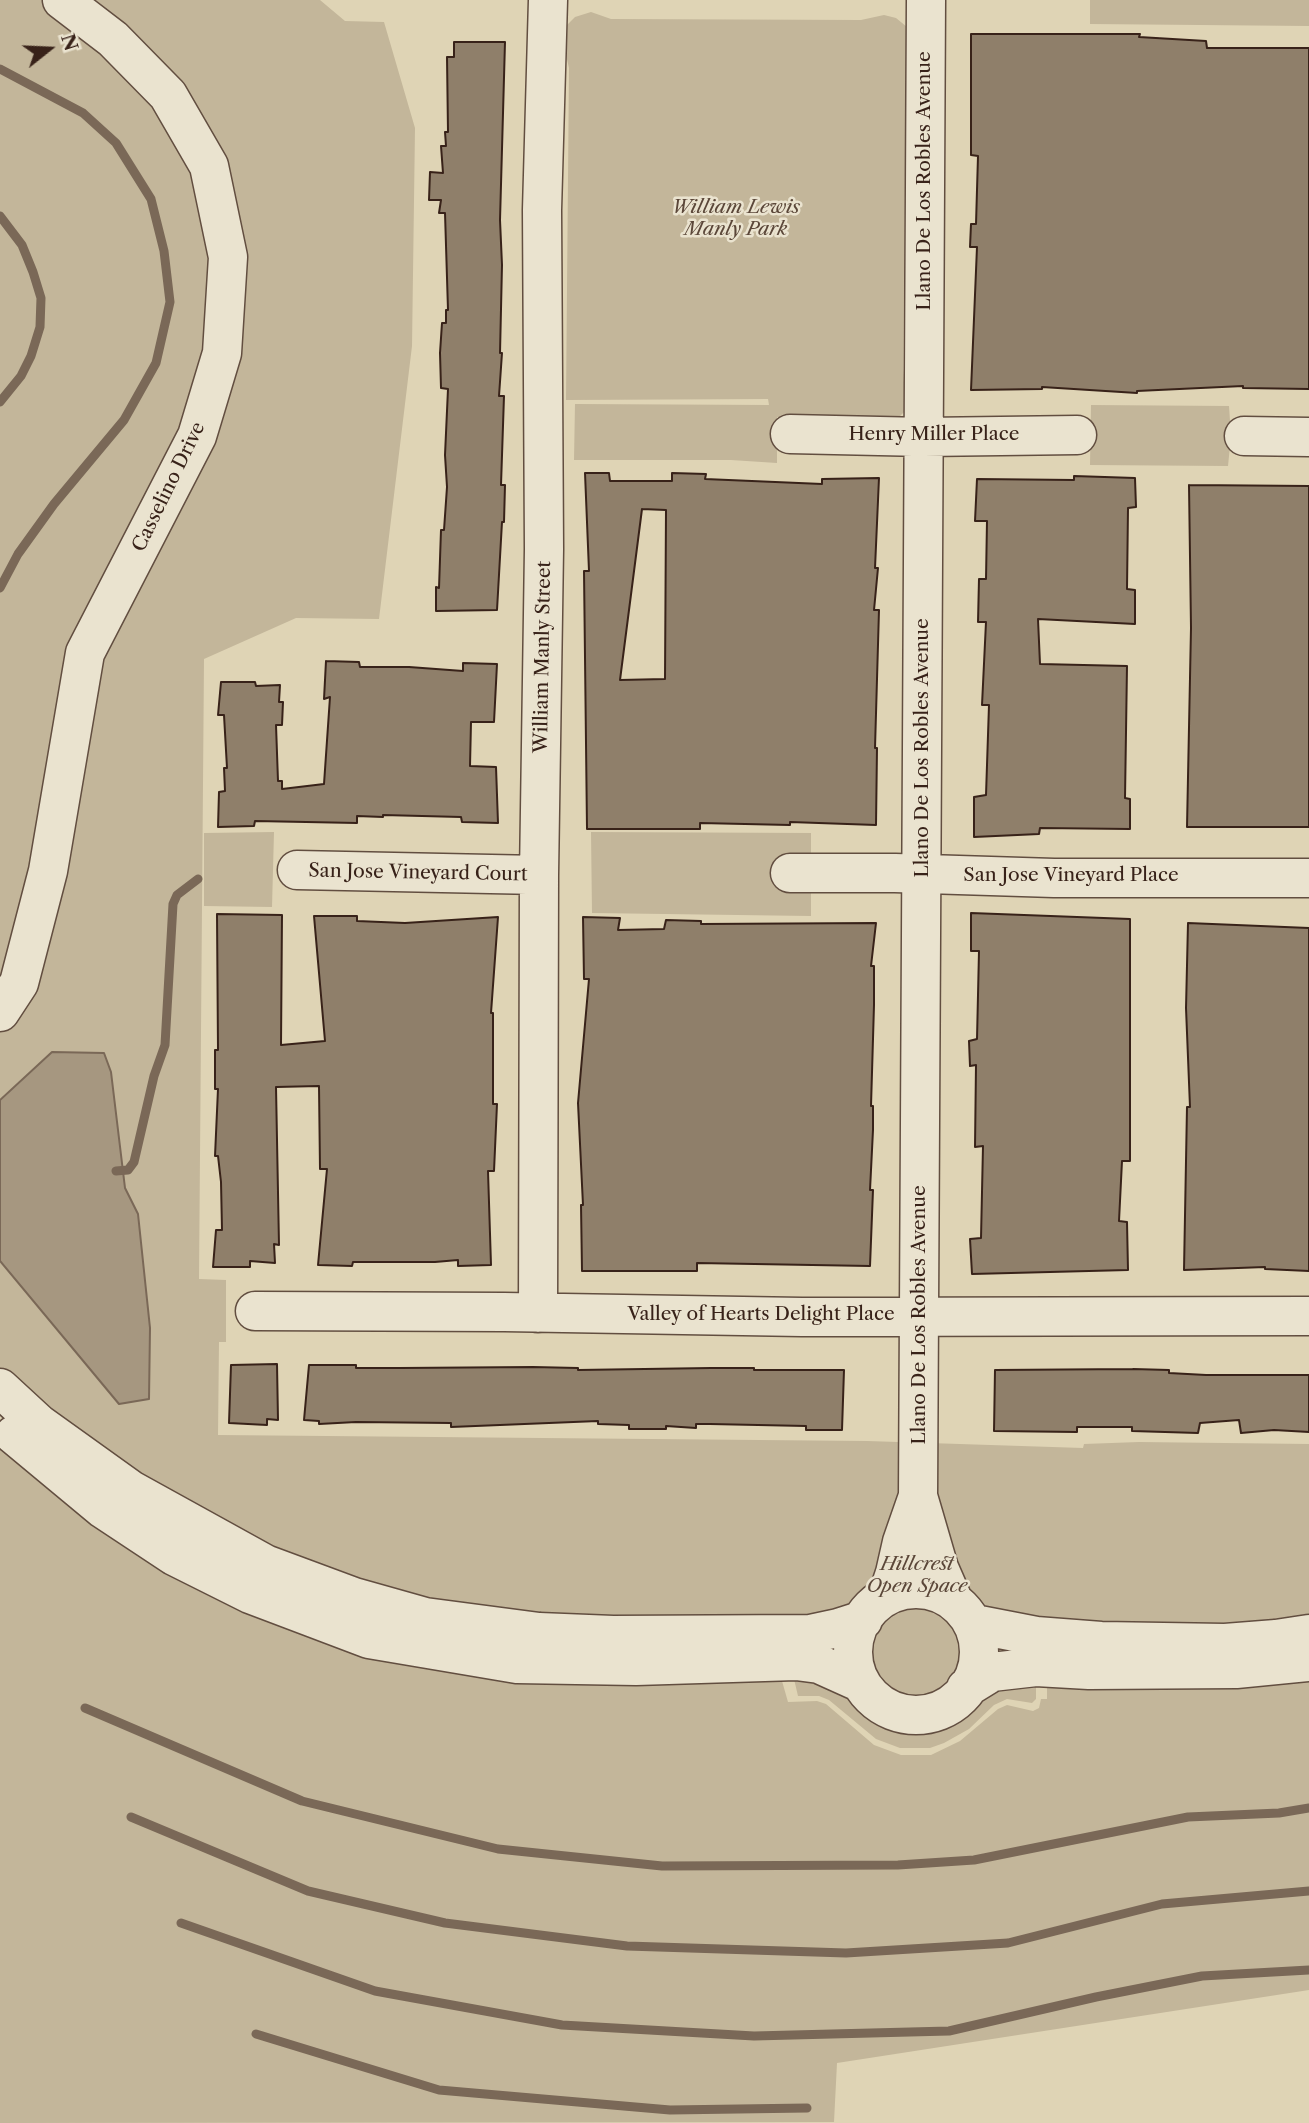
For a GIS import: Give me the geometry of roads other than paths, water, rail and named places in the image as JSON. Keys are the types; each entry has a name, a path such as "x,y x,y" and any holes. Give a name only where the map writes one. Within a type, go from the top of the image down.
{"street":[{"name":"Casselino Drive","path":"0,1012 19,983 48,871 85,653 197,436 222,353 223,339 228,257 209,166 168,96 113,39 62,0"},
{"name":"William Manly Street","path":"538,1313 544,549 542,210 548,0"},
{"name":"Llano De Los Robles Avenue","path":"926,0 918,1496 939,1569 963,1612"},
{"name":"Henry Miller Place","path":"790,434 924,437 1077,435"},
{"path":"1244,436 1309,437"},
{"name":"San Jose Vineyard Court","path":"297,870 540,875"},
{"name":"San Jose Vineyard Place","path":"790,873 1054,878 1309,878"},
{"name":"Valley of Hearts Delight Place","path":"255,1311 802,1317 1309,1317"},
{"path":"0,1388 39,1424 131,1490 265,1564 354,1597 425,1617 539,1632 613,1635 810,1634 838,1628 897,1592 914,1589 931,1591 963,1612 1036,1636 1101,1642 1225,1643 1309,1634"},
{"path":"0,1422 103,1509 174,1556 250,1594 369,1639 517,1664 636,1666 796,1661 819,1664 859,1682"},
{"name":"Llano De Los Robles Avenue","path":"871,1610 890,1588 918,1496"},
{"path":"871,1610 856,1634 852,1650 859,1682 877,1703 890,1711 909,1716 930,1714 942,1709 966,1688 992,1672 1036,1667 1089,1670 1236,1670 1309,1662"},
{"path":"963,1612 978,1637 979,1660 966,1688"}],"waterway":[{"path":"0,69 83,113 116,143 151,199 164,251 170,302 156,363 124,420 54,504 18,554 0,588"},
{"path":"0,216 22,245 41,298 40,327 31,356 21,376 0,402"},
{"path":"116,1171 128,1170 134,1162 154,1076 165,1045 173,904 177,895 198,879"},
{"path":"85,1708 302,1801 498,1849 662,1866 898,1865 974,1860 1188,1817 1279,1813 1309,1808"},
{"path":"131,1817 308,1891 445,1923 627,1946 846,1953 1008,1943 1162,1904 1309,1891"},
{"path":"181,1923 375,1991 562,2025 754,2036 949,2031 1202,1976 1309,1970"},
{"path":"256,2034 439,2090 670,2110 807,2108"}],"park label":[{"name":"William Lewis Manly Park","path":"736,219"},
{"name":"Hillcrest Open Space","path":"917,1576"}]}
